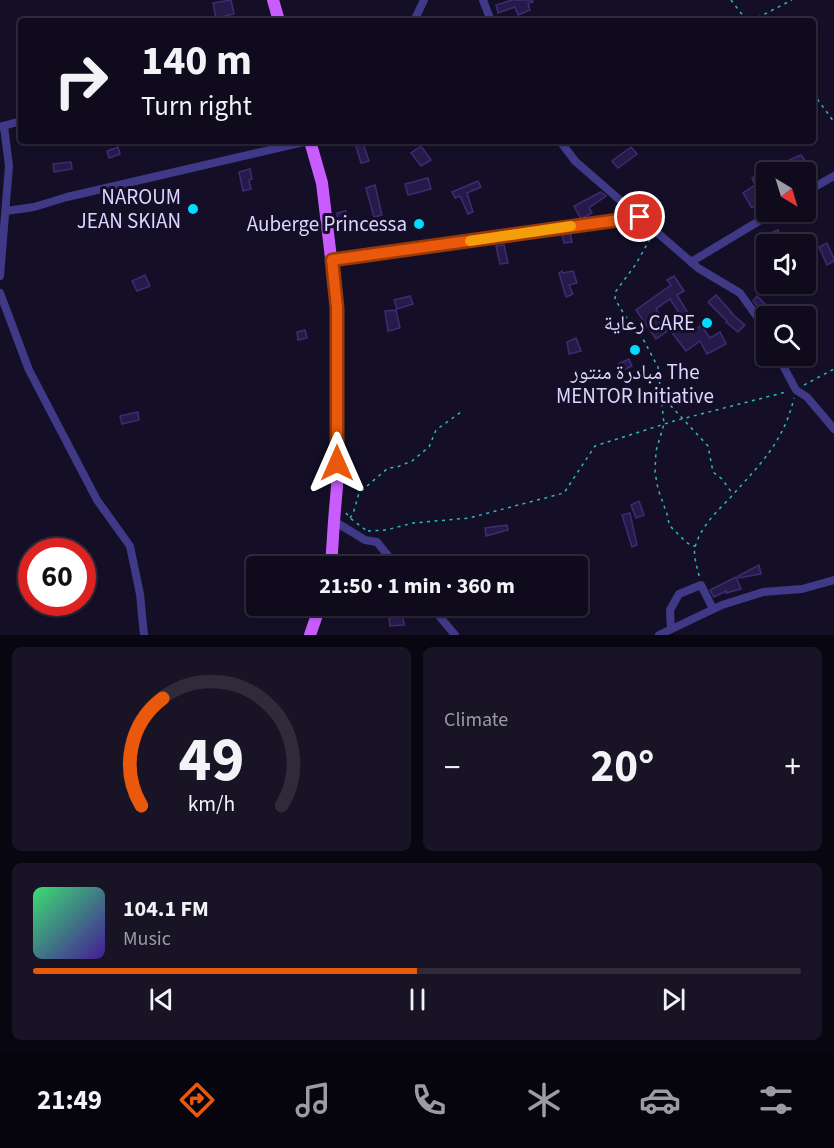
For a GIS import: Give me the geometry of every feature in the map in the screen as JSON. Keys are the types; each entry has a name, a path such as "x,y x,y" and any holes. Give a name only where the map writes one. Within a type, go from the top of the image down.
{"main road":[{"path":"273,0 278,18"},
{"path":"310,144 322,183 337,308 337,486 332,556"},
{"path":"310,635 317,616"}],"street":[{"path":"415,18 424,0"},
{"path":"483,0 490,18"},
{"path":"0,276 9,166 2,126 18,122"},
{"path":"6,211 34,207 67,197 296,144"},
{"path":"562,144 575,161 698,268 740,293 756,315"},
{"path":"816,186 834,176"},
{"path":"332,260 640,217"},
{"path":"691,262 757,222"},
{"path":"0,293 29,370 97,500 130,546 140,594 144,635"},
{"path":"783,366 796,390 807,397 834,429"},
{"path":"334,521 365,540 378,542 389,556"},
{"path":"659,635 713,609 763,592 802,590 834,580"},
{"path":"671,629 670,610 679,594 701,585 713,609"},
{"path":"439,616 455,635"}],"path":[{"path":"731,0 745,18"},
{"path":"757,18 792,0"},
{"path":"816,97 834,122"},
{"path":"656,230 636,264 616,291 615,299 643,339 658,367 664,424 656,451 655,471 658,489 669,525 686,542 695,546"},
{"path":"336,502 350,518 368,531 386,530 413,523 469,518 564,493 595,446 682,418 796,390 834,369"},
{"path":"701,585 695,563 695,546 712,517 774,447 792,408 796,390"},
{"path":"661,403 670,406 708,446 713,472 722,479 733,494"},
{"path":"350,518 359,493 388,468 397,467 412,460 429,447 436,430 461,412"}],"building":[{"path":"231,0 234,14 216,18 213,3"},
{"path":"512,0 532,0 533,2 528,3 530,10 518,15 515,7 498,13 496,5"},
{"path":"363,144 369,161 361,163 356,146"},
{"path":"421,146 431,160 421,166 411,153"},
{"path":"118,147 120,154 109,158 107,151"},
{"path":"631,147 637,154 618,168 612,161"},
{"path":"801,155 806,162 788,162"},
{"path":"71,162 72,169 54,172 53,164"},
{"path":"250,169 251,189 243,191 239,172"},
{"path":"756,176 756,205 752,208 743,193 755,185 752,178"},
{"path":"428,178 431,189 408,195 405,184"},
{"path":"478,181 481,187 467,193 473,212 468,214 460,196 455,198 452,192"},
{"path":"375,185 382,215 374,217 366,188"},
{"path":"601,192 606,196 589,208 592,213 581,219 574,206"},
{"path":"654,197 659,205 645,214 638,207"},
{"path":"346,211 347,220 338,222 337,213"},
{"path":"570,233 572,242 564,243 562,234"},
{"path":"827,243 834,261 827,265 819,247"},
{"path":"504,245 508,263 500,264 496,246"},
{"path":"562,271 563,273 573,271 577,283 569,285 573,294 566,297 559,273"},
{"path":"145,275 150,286 137,291 132,281"},
{"path":"674,276 684,291 677,295 689,315 683,319 670,299 656,309 670,329 656,339 636,310 671,285 667,280"},
{"path":"716,295 745,325 738,332 708,302"},
{"path":"410,296 413,304 397,309 394,300"},
{"path":"757,296 765,304 757,306 753,301"},
{"path":"396,310 400,328 388,331 385,311"},
{"path":"689,322 695,330 701,325 710,338 720,332 726,344 707,354 700,341 686,351 673,334"},
{"path":"305,330 307,338 298,340 297,332"},
{"path":"576,338 581,351 569,354 567,342"},
{"path":"629,359 632,366 621,371 618,364"},
{"path":"138,412 139,420 122,424 120,416"},
{"path":"639,501 644,515 636,518 631,505"},
{"path":"630,513 637,545 632,547 622,515"},
{"path":"507,525 508,530 486,536 485,528"},
{"path":"759,565 761,574 739,578 738,576"},
{"path":"736,577 741,589 726,593 726,591 714,597 710,590"},
{"path":"403,617 404,625 390,626 389,618"}],"slow traffic":[{"path":"470,241 571,226"}],"place":[{"name":"NAROUM JEAN SKIAN","path":"193,209"},
{"name":"Auberge Princessa","path":"419,224"},
{"name":"رعاية CARE","path":"707,323"},
{"name":"مبادرة منتور The MENTOR Initiative","path":"635,350"}],"route":[{"path":"337,463 337,308 332,260 640,217"}]}
